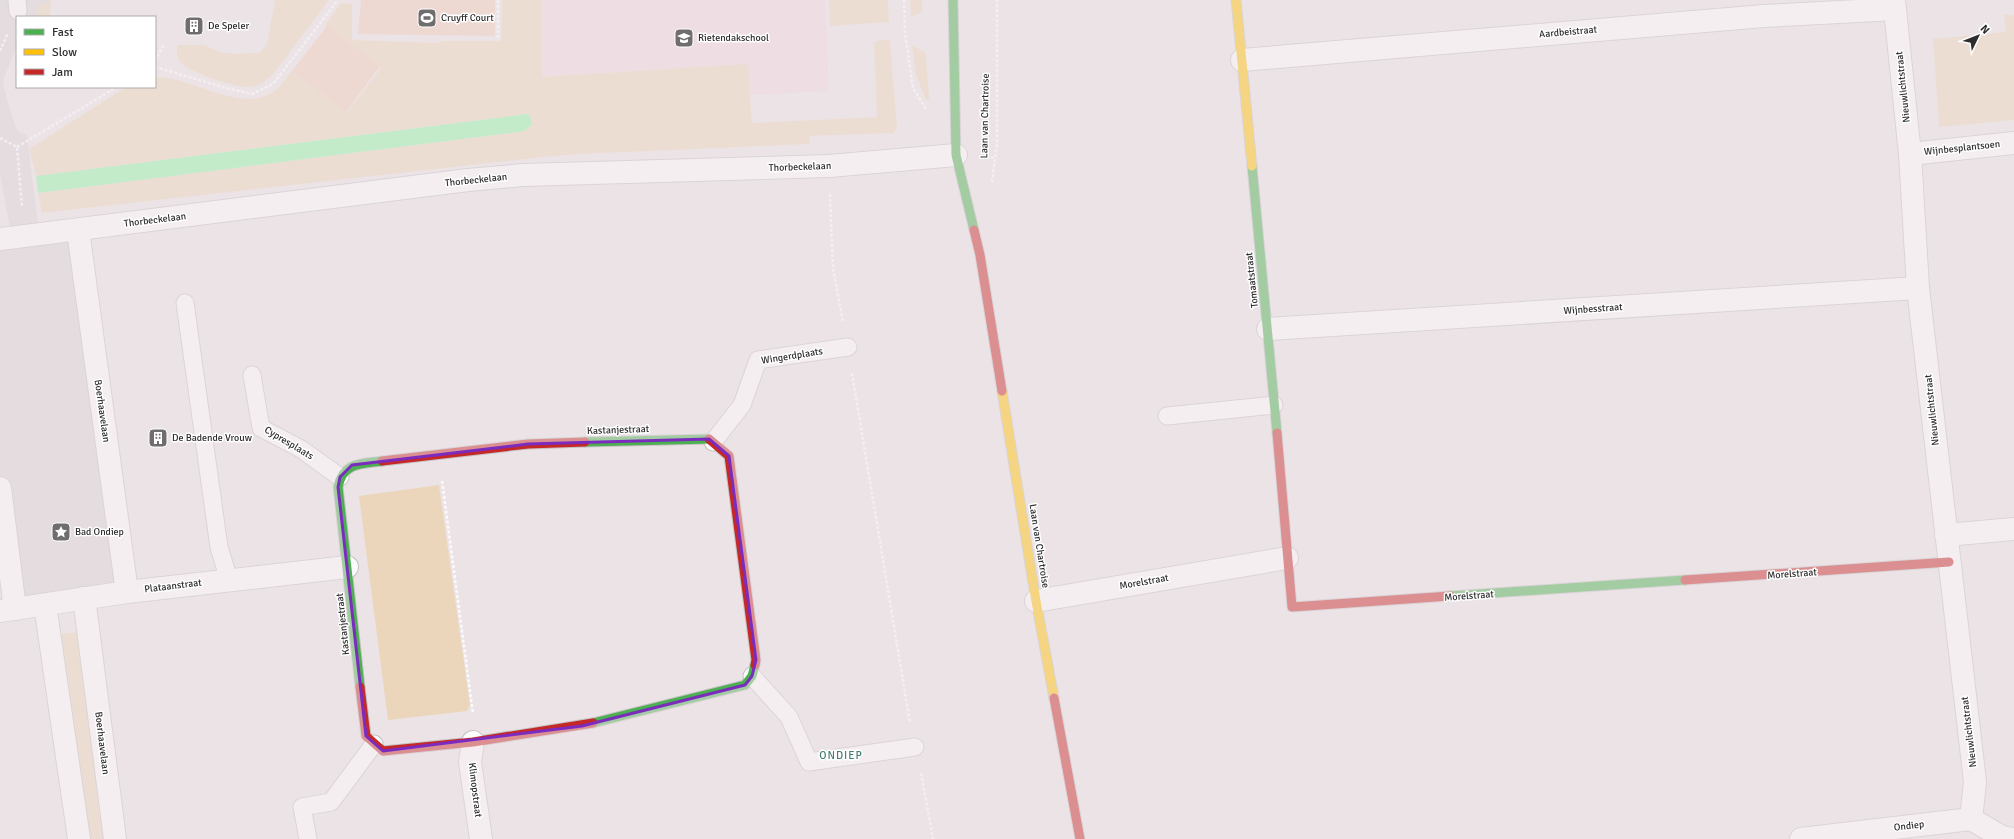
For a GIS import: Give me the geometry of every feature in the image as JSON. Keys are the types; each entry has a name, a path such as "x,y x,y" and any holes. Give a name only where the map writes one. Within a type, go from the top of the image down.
{"street":[{"name":"Laan van Chartroise","path":"953,0 956,155 980,255 1036,600 1080,839"},
{"name":"Tomaatstraat","path":"1236,0 1268,329 1287,558"},
{"name":"Aardbeistraat","path":"1242,60 1894,5"},
{"name":"Nieuwlichtstraat","path":"1894,5 1910,154 1918,288 1975,782 1971,819"},
{"name":"Wijnbesplantsoen","path":"1910,154 2014,143"},
{"name":"Thorbeckelaan","path":"0,239 468,180 523,175 829,166 956,155"},
{"name":"Boerhaavelaan","path":"78,230 127,592"},
{"name":"Wijnbesstraat","path":"1268,329 1918,288"},
{"name":"Kastanjestraat","path":"374,744 366,736 338,487 340,477 352,465 438,453 528,444 709,439 713,442"},
{"path":"374,744 383,751 473,742 582,726 745,685 752,676 756,660 729,456 713,442"},
{"path":"0,488 8,610"},
{"path":"1946,535 2014,529"},
{"name":"Morelstraat","path":"1036,600 1287,558 1292,607 1949,562"},
{"name":"Plataanstraat","path":"8,610 127,592 347,567"},
{"name":"Boerhaavelaan","path":"84,598 115,839"},
{"path":"45,605 79,839"},
{"name":"Klimopstraat","path":"473,742 470,762 481,839"},
{"path":"1971,819 2002,837 2013,839"},
{"name":"Ondiep","path":"1801,839 1971,819"}],"lane":[{"path":"185,303 219,547 229,580"},
{"name":"Wingerdplaats","path":"713,442 742,405 758,360 848,347"},
{"name":"Cypresplaats","path":"252,375 261,428 301,449 340,477"},
{"path":"1167,416 1274,405"},
{"path":"752,676 789,717 808,762 916,747"},
{"path":"308,839 302,807 331,802 374,744"}],"path":[{"path":"156,67 252,94 273,84 338,0"},
{"path":"498,0 498,38"},
{"path":"904,0 905,33 913,88 930,115"},
{"name":"Laan van Chartroise","path":"991,188 997,151 997,0"},
{"path":"156,59 164,44"},
{"path":"17,147 115,88"},
{"path":"0,138 17,147"},
{"path":"17,147 25,236"},
{"path":"829,166 833,268 848,347 906,703 916,747 933,839"},
{"path":"438,453 474,717 473,742"}],"highlighted area":[{"path":"709,439 729,456 756,660 752,676 745,685 582,726 383,751 366,736 338,487 340,477 352,465 528,444 624,440"}],"shaded area":[{"path":"0,0 53,0 41,5 35,16 16,16 16,48 5,75 3,84 17,130 27,135 39,234 78,230 127,592 15,609 0,488 0,239 12,238 0,175"},
{"path":"275,0 329,0 274,73 257,86 243,87 212,79 191,70 179,60 177,55 177,45 204,45 220,52 234,54 259,53 267,45"},
{"name":"Cruyff Court","path":"361,0 495,0 495,36 358,34"},
{"path":"502,0 542,0 542,77 748,64 752,123 877,117 874,42 890,39 897,128 893,133 809,136 810,144 579,154 543,157 42,213 38,193 525,131 530,116 527,114 36,176 29,149 124,88 156,88 156,77 170,78 218,93 250,99 265,96 278,88 292,71 347,112 381,68 325,25 341,3 352,4 352,40 440,43 441,41 501,41"},
{"name":"Rietendakschool","path":"540,0 825,0 829,91 542,106"},
{"path":"829,0 888,0 889,22 830,26"},
{"path":"910,0 922,0 922,12 911,17"},
{"path":"51,1 50,16 35,16 41,5"},
{"path":"2004,15 2014,15 2014,120 1939,127 1933,39 2006,32"},
{"path":"327,26 380,66 346,112 292,71"},
{"path":"912,45 926,53 929,100 926,100 916,75"},
{"path":"527,114 530,116 532,124 525,131 38,193 36,176"},
{"path":"439,485 470,705 467,711 388,720 359,496"},
{"path":"80,632 107,839 87,839 61,634"}],"traffic: fast":[{"path":"953,0 956,155 974,230"},
{"path":"1252,166 1277,433"},
{"path":"585,442 709,439"},
{"path":"360,687 338,487 340,479 344,473 354,466 382,461"},
{"path":"1450,596 1685,580"},
{"path":"593,723 745,685 752,676 755,665"}],"traffic: slow":[{"path":"1236,0 1252,166"},
{"path":"1002,391 1036,601 1054,698"}],"traffic: jam":[{"path":"974,230 980,255 1002,391"},
{"path":"1277,433 1292,607 1450,596"},
{"path":"709,439 729,456 756,660 755,665"},
{"path":"382,461 528,444 585,442"},
{"path":"1685,580 1949,562"},
{"path":"360,687 366,736 383,751 473,742 593,723"},
{"path":"1054,698 1080,839"}],"place":[{"name":"Cruyff Court","path":"427,18"},
{"name":"De Speler","path":"194,26"},
{"name":"Rietendakschool","path":"684,38"},
{"name":"De Badende Vrouw","path":"158,438"},
{"name":"Bad Ondiep","path":"61,532"}],"district":[{"name":"ONDIEP","path":"841,755"}]}
